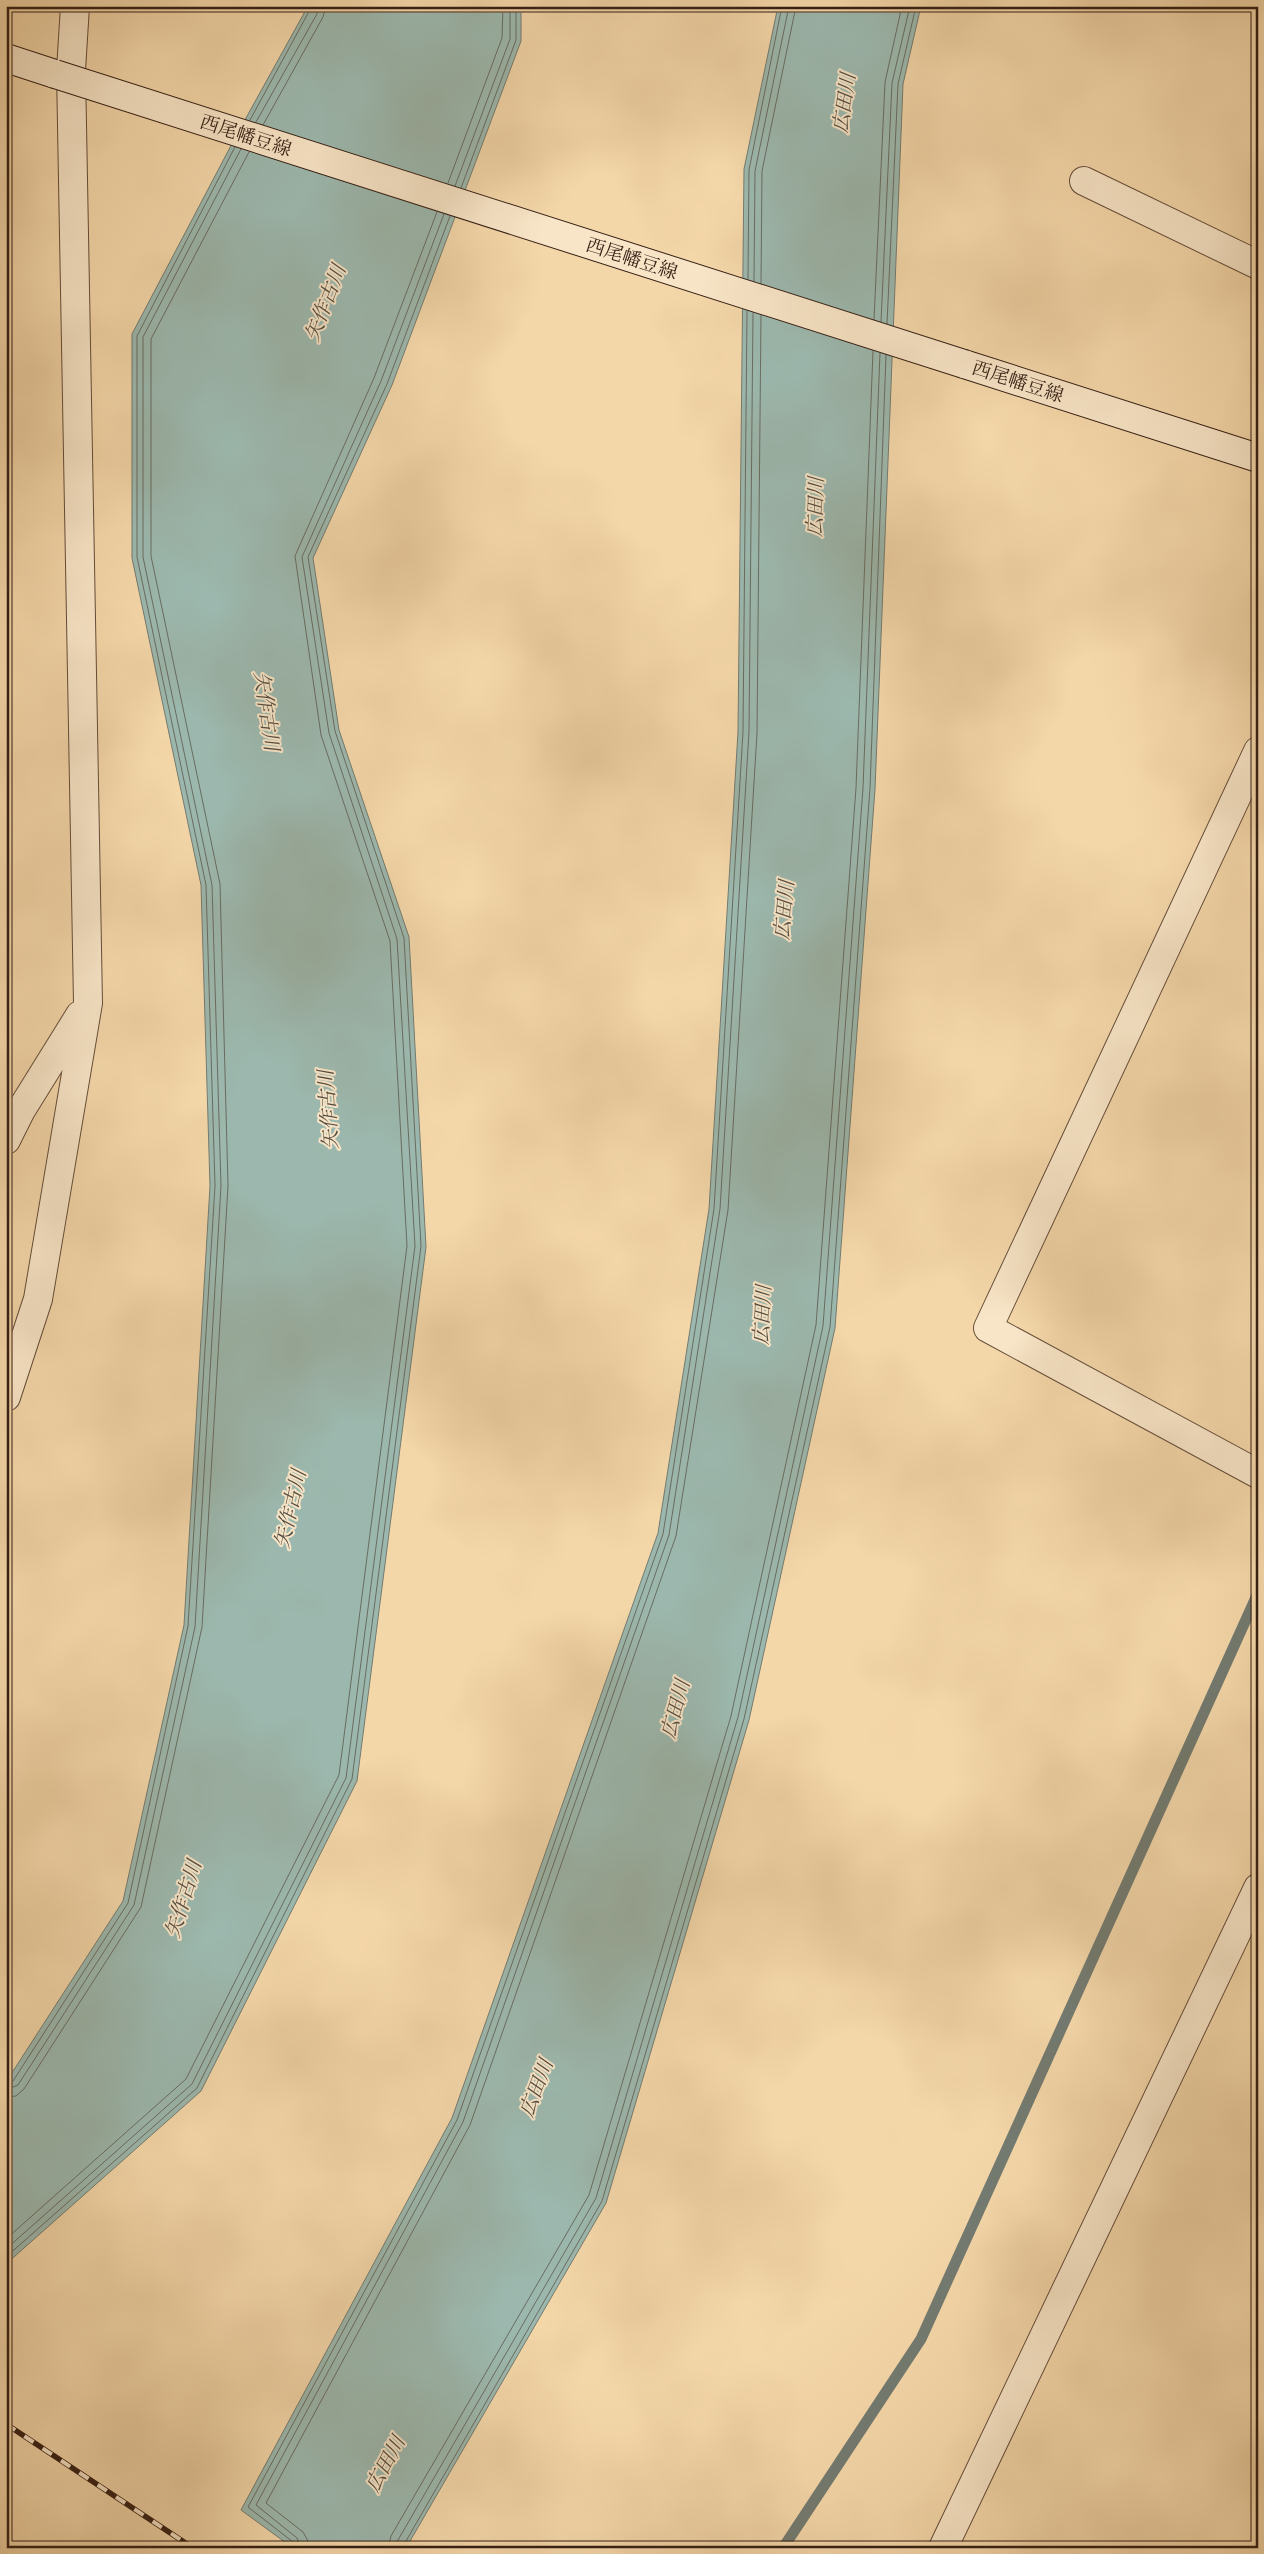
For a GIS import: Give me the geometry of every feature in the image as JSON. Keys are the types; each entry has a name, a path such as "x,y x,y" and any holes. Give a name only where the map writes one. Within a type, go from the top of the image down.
{"street":[{"path":"6,1397 38,1299 88,1003 71,80 75,6"},
{"name":"西尾幡豆線","path":"6,58 1258,458"},
{"path":"1084,181 1258,265"},
{"path":"1258,752 988,1328 1258,1474"},
{"path":"6,1140 21,1110 88,1003"},
{"path":"943,2548 1258,1888"}],"water":[{"name":"矢作古川","path":"308,6 521,6 521,41 392,385 313,558 339,730 409,937 426,1247 357,1781 201,2091 6,2264 6,2082 123,1901 184,1625 210,1186 201,885 132,558 132,334 236,136"},
{"name":"広田川","path":"778,6 921,6 903,84 875,789 835,1328 749,1720 606,2203 406,2548 293,2548 241,2510 452,2118 658,1533 709,1209 738,732 744,169"}],"waterway":[{"path":"783,2548 921,2339 1258,1593"}],"railway":[{"path":"6,2424 193,2548"}]}
